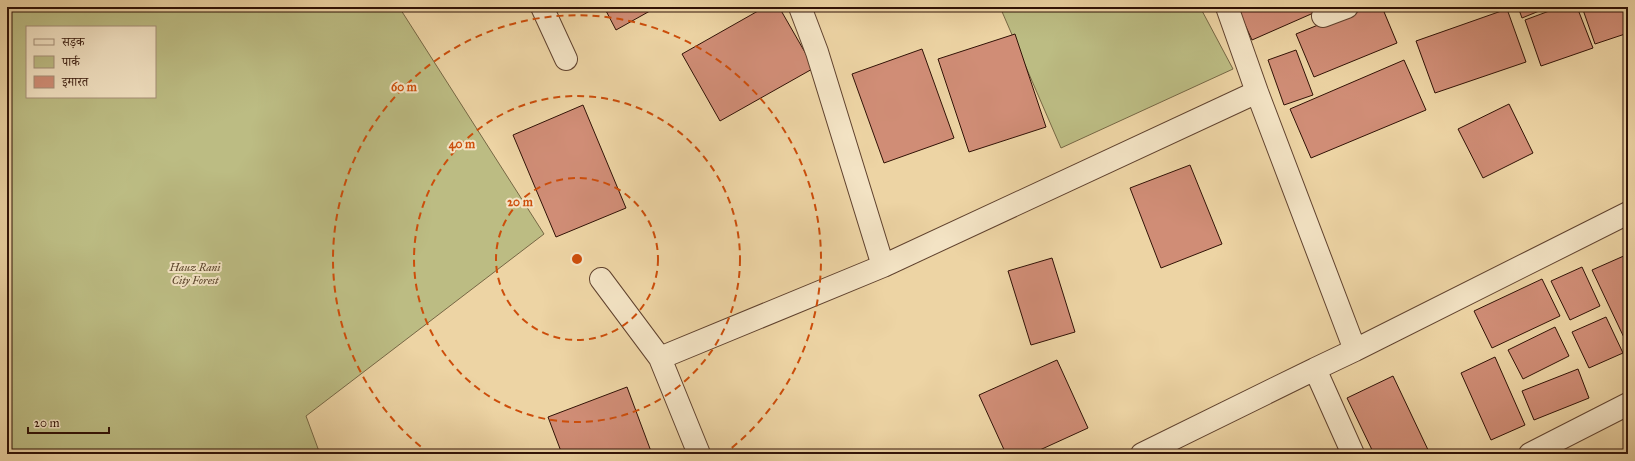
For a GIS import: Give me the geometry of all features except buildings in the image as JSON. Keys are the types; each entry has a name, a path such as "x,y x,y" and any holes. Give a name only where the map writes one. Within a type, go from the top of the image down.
{"street":[{"path":"542,7 566,59"},
{"path":"800,7 818,52 883,266"},
{"path":"1227,7 1257,92 1356,350"},
{"path":"1323,16 1347,7"},
{"path":"660,358 883,266 1257,92"},
{"path":"1142,454 1356,350 1628,212"},
{"path":"601,280 660,358 699,454"},
{"path":"1315,369 1353,454"},
{"path":"1530,454 1628,404"}],"green space":[{"name":"Hauz Rani City Forest","path":"7,7 399,7 544,234 306,416 320,454 7,454"},
{"path":"1000,7 1200,7 1233,69 1061,148"}]}
